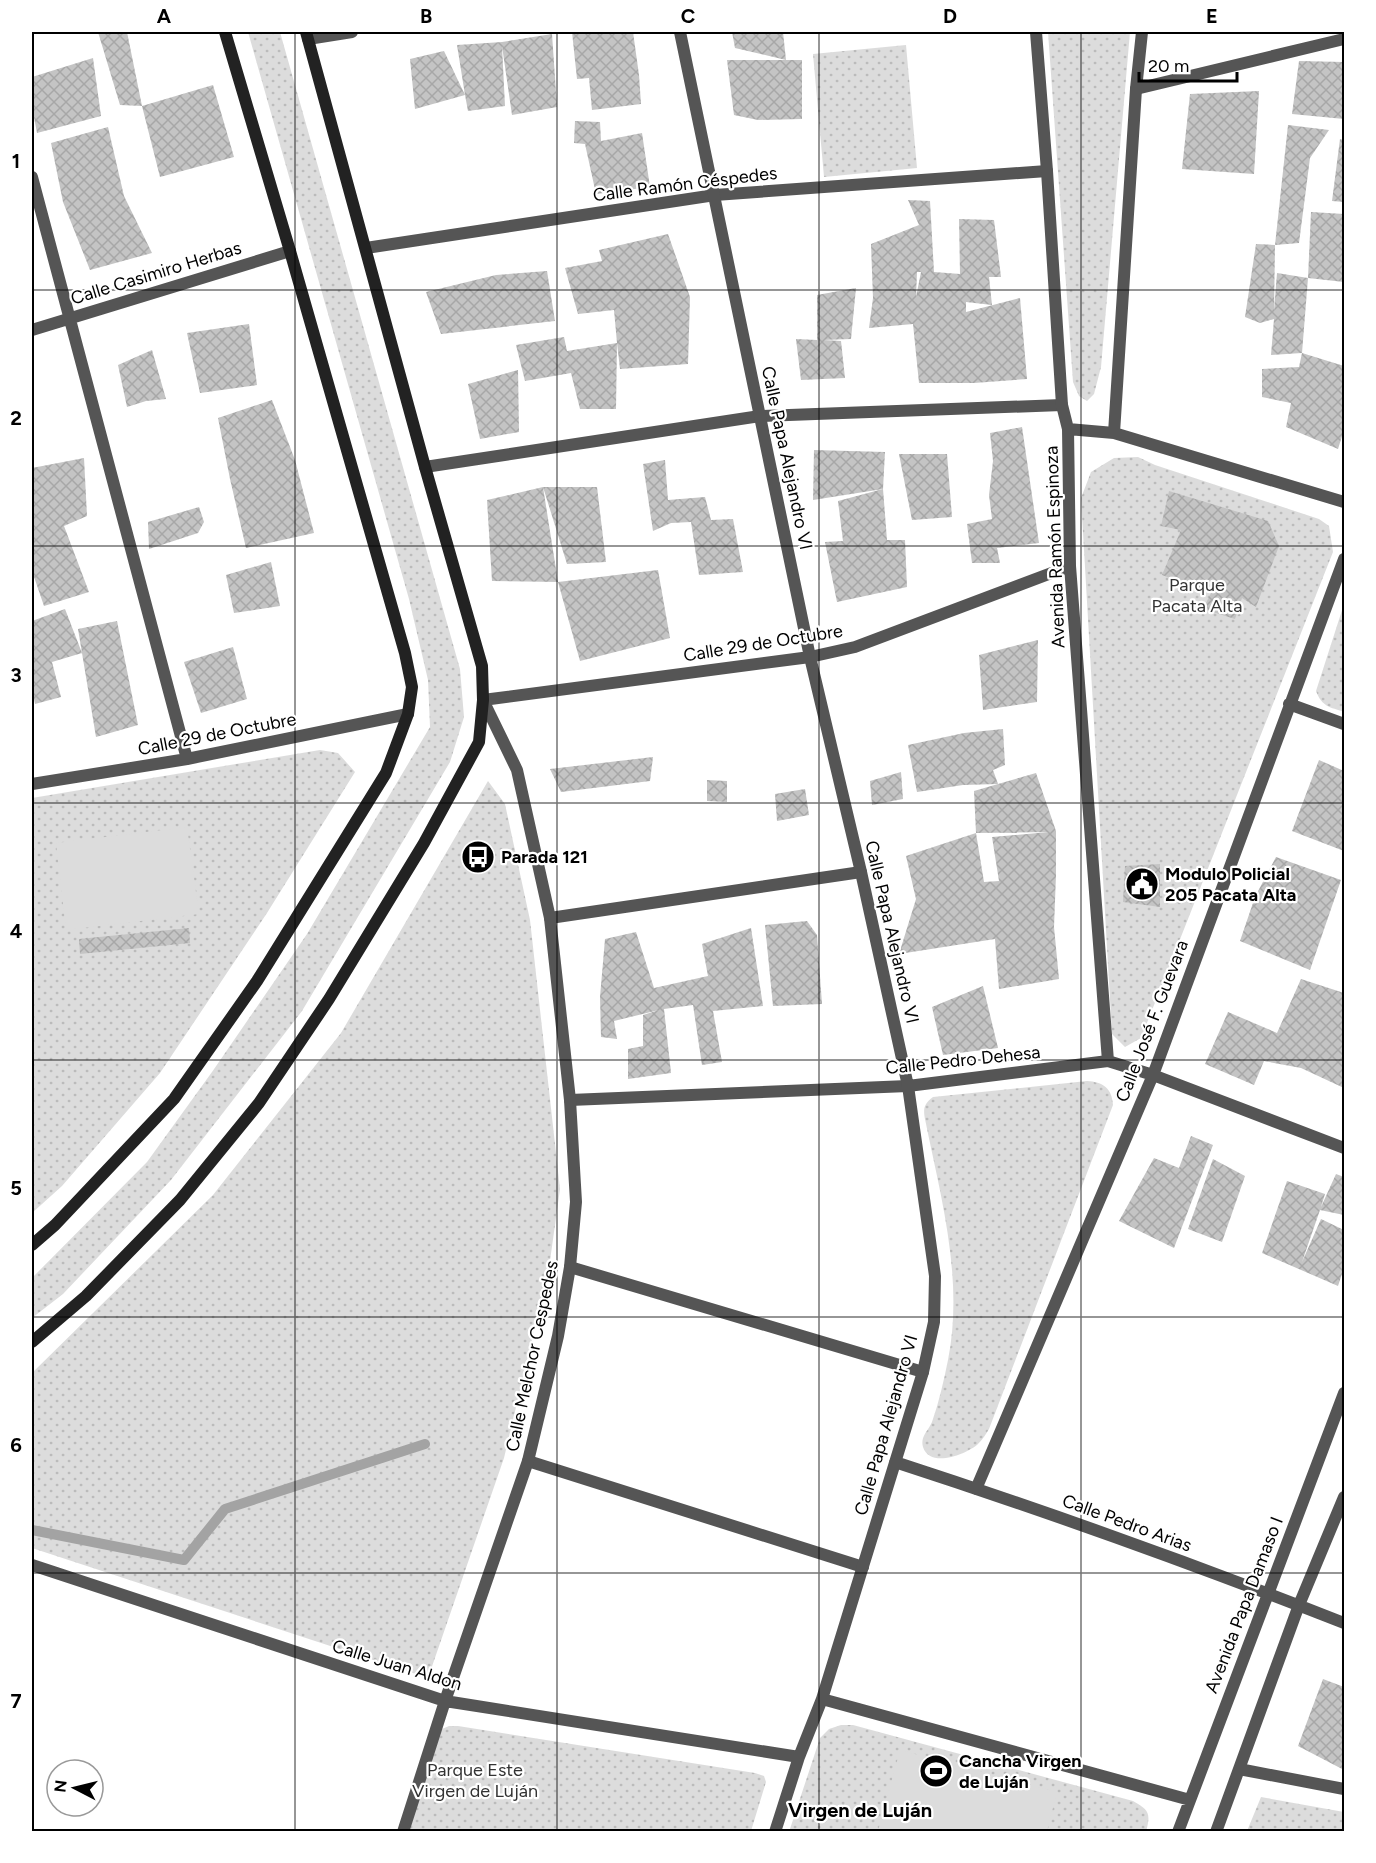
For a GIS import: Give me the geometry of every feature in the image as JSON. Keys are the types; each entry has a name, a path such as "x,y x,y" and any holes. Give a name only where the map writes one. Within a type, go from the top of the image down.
{"street":[{"path":"32,1245 55,1226 174,1099 257,981 386,773 408,714 412,687 405,653 225,32"},
{"path":"32,1342 86,1296 180,1200 259,1102 329,999 424,843 479,742 483,666 425,467 307,35 352,32"},
{"name":"Calle Papa Alejandro VI","path":"680,32 810,657 861,872 908,1086 935,1276 934,1322 923,1372 822,1699 799,1757 775,1832"},
{"name":"Avenida Ramón Espinoza","path":"1036,32 1062,405 1068,429 1070,566 1108,1061"},
{"path":"1114,433 1142,32"},
{"path":"1137,89 1344,39"},
{"name":"Calle Ramón Céspedes","path":"366,248 715,195 1047,171"},
{"path":"32,177 187,759"},
{"name":"Calle Casimiro Herbas","path":"32,330 290,251"},
{"path":"425,467 760,416 1062,405"},
{"path":"1068,429 1114,433 1344,502"},
{"name":"Calle José F. Guevara","path":"976,1489 1152,1075 1344,559"},
{"name":"Calle 29 de Octubre","path":"483,700 810,657 855,647 1070,566"},
{"name":"Calle Melchor Cespedes","path":"403,1832 445,1701 528,1461 558,1336 570,1267 576,1202 570,1100 550,918 517,770 483,700"},
{"path":"1289,704 1344,724"},
{"name":"Calle 29 de Octubre","path":"32,784 187,759 408,714"},
{"path":"550,918 861,872"},
{"name":"Calle Pedro Dehesa","path":"570,1100 908,1086 1108,1061 1152,1075 1344,1148"},
{"path":"570,1267 923,1372"},
{"name":"Avenida Papa Damaso I","path":"1178,1832 1344,1393"},
{"path":"528,1461 863,1567"},
{"name":"Calle Pedro Arias","path":"895,1462 1268,1592 1344,1623"},
{"path":"1216,1832 1299,1605 1344,1497"},
{"name":"Calle Juan Aldon","path":"32,1565 445,1701 799,1757"},
{"path":"822,1699 1190,1800"},
{"path":"1239,1769 1344,1789"}],"green space":[{"path":"248,32 280,32 460,669 464,717 450,762 302,1011 171,1180 63,1294 32,1318 32,1278 147,1162 307,934 430,727 428,680 409,599"},
{"path":"1048,32 1130,32 1101,367 1094,394 1087,401 1079,396 1073,382"},
{"path":"906,45 917,168 824,177 813,54"},
{"name":"Parque Pacata Alta","path":"1138,457 1155,465 1319,519 1329,526 1333,552 1141,1038 1125,1047 1112,1034 1081,498 1091,472 1114,458"},
{"path":"1344,604 1344,712 1324,703 1316,691"},
{"path":"320,750 338,753 355,772 267,913 160,1073 62,1186 32,1213 32,798"},
{"path":"488,781 505,804 530,920 560,1189 549,1268 504,1458 428,1678 32,1548 32,1373 213,1195 341,1033"},
{"path":"187,827 199,914 66,930 56,843"},
{"path":"1087,1081 1106,1087 1111,1094 1113,1105 989,1429 978,1444 966,1452 949,1458 933,1457 927,1454 923,1447 923,1440 932,1422 945,1375 952,1330 953,1299 952,1269 944,1209 925,1119 925,1106 933,1097"},
{"path":"841,1725 853,1725 1133,1801 1147,1813 1146,1832 789,1832 820,1738 829,1729"},
{"name":"Parque Este Virgen de Luján","path":"449,1726 755,1773 764,1776 766,1782 751,1831 407,1832 442,1729"},
{"name":"Cancha Virgen de Luján","path":"900,1750 1057,1792 1047,1831 878,1831"},
{"path":"1261,1797 1344,1812 1344,1831 1247,1831"}],"building":[{"path":"98,32 127,32 142,106 120,105"},
{"path":"572,32 633,32 641,104 592,110 589,78 577,79"},
{"path":"732,32 783,32 786,60 735,48"},
{"path":"552,34 557,107 512,115 502,46 505,106 468,111 457,45 502,42"},
{"path":"444,51 465,95 415,109 410,59"},
{"path":"93,58 101,116 37,133 32,107 32,77"},
{"path":"727,60 802,60 802,119 758,120 734,115"},
{"path":"1299,61 1344,62 1344,119 1292,114"},
{"path":"213,85 234,157 160,177 142,106"},
{"path":"1259,91 1254,174 1182,169 1190,94"},
{"path":"575,121 600,122 601,141 642,133 650,187 596,194 585,144 574,143"},
{"path":"1288,125 1329,130 1310,158 1299,243 1275,245"},
{"path":"108,127 124,196 152,253 90,270 63,202 51,143"},
{"path":"1340,139 1344,140 1344,202 1332,201"},
{"path":"908,200 930,201 934,272 960,274 959,219 994,220 1001,277 989,277 992,305 966,302 966,312 1020,298 1027,379 974,383 919,383 913,324 869,328 873,298 871,244 919,225","holes":["917,272 921,272 916,297"]},
{"path":"1311,212 1344,214 1344,282 1308,278"},
{"path":"668,234 690,297 688,364 620,369 614,310 578,314 565,268 602,261 599,250"},
{"path":"1256,244 1275,245 1274,311 1277,273 1308,278 1302,353 1271,355 1274,319 1260,323 1245,317"},
{"path":"547,271 555,321 441,334 426,292 496,275"},
{"path":"856,288 851,339 823,340 841,341 845,378 801,380 796,339 817,340 817,295"},
{"path":"249,324 257,385 200,393 187,333"},
{"path":"564,337 567,351 617,343 616,409 580,409 571,373 525,381 516,345"},
{"path":"152,350 166,399 146,401 127,407 118,365"},
{"path":"1302,353 1344,366 1344,430 1338,449 1286,427 1291,403 1262,397 1262,369 1299,367"},
{"path":"518,370 519,432 480,439 468,384"},
{"path":"272,400 295,460 314,533 246,548 218,418"},
{"path":"1022,427 1039,543 997,548 1000,563 972,563 967,524 992,519 989,495 993,461 990,433"},
{"path":"814,450 885,452 883,489 813,500"},
{"path":"899,454 947,454 952,517 912,520"},
{"path":"84,458 87,516 64,526 89,592 44,606 32,571 32,468"},
{"path":"665,460 668,500 705,497 711,520 733,519 743,572 699,575 691,522 671,523 653,531 643,464"},
{"path":"543,487 597,487 606,562 567,564"},
{"path":"543,487 558,582 492,581 487,500"},
{"path":"883,489 887,540 905,540 907,587 837,602 825,542 843,541 838,501"},
{"path":"1169,491 1268,521 1279,546 1256,607 1242,598 1235,619 1203,609 1211,593 1162,575 1181,530 1161,526"},
{"path":"199,507 204,522 198,533 149,549 148,522"},
{"path":"271,562 280,606 234,613 226,575"},
{"path":"658,570 670,638 580,661 558,582"},
{"path":"65,609 82,653 52,662 61,697 35,704 32,689 32,621"},
{"path":"117,621 138,725 96,737 78,629"},
{"path":"1038,640 1037,702 983,710 979,655"},
{"path":"233,647 247,699 201,713 184,662"},
{"path":"1003,729 1005,765 993,770 998,784 963,785 917,792 908,745 964,733"},
{"path":"653,757 650,781 561,792 550,769"},
{"path":"1319,760 1344,771 1344,851 1292,831"},
{"path":"901,772 903,799 872,805 870,781"},
{"path":"1036,773 1056,831 1054,927 1059,979 999,989 995,939 899,954 916,899 906,856 976,833 974,791","holes":["1049,832 992,837 999,881 984,882 976,833"]},
{"path":"707,780 727,781 727,802 707,801"},
{"path":"805,789 809,815 777,821 775,794"},
{"path":"1276,857 1341,880 1310,970 1240,941 1255,897"},
{"name":"Modulo Policial 205 Pacata Alta","path":"1160,864 1160,907 1123,902 1125,866"},
{"path":"807,921 817,935 822,1004 773,1006 765,925"},
{"path":"189,928 190,943 80,954 79,939"},
{"path":"751,928 763,1006 713,1011 722,1062 702,1065 693,1005 664,1009 671,1073 628,1079 628,1049 643,1046 643,1015 659,1010 614,1021 617,1039 601,1037 600,997 605,939 636,932 654,988 708,976 702,944"},
{"path":"1301,979 1344,993 1344,1088 1301,1068 1264,1061 1254,1085 1205,1064 1228,1012 1277,1033"},
{"path":"983,986 998,1048 943,1055 932,1007"},
{"path":"1191,1136 1213,1145 1174,1248 1119,1221 1154,1158 1179,1168"},
{"path":"1213,1159 1245,1176 1222,1242 1188,1229"},
{"path":"1336,1174 1344,1177 1344,1215 1320,1210 1302,1262 1321,1219 1344,1230 1344,1268 1338,1286 1262,1253 1287,1181 1325,1194 1321,1207"},
{"path":"1323,1679 1344,1687 1344,1770 1298,1746"}],"waterway":[{"path":"32,1530 184,1560 225,1509 425,1444"}],"place":[{"name":"Parada 121","path":"478,857"},
{"name":"Modulo Policial 205 Pacata Alta","path":"1142,884"},
{"name":"Cancha Virgen de Luján","path":"936,1771"}],"district":[{"name":"Virgen de Luján","path":"860,1810"}]}
